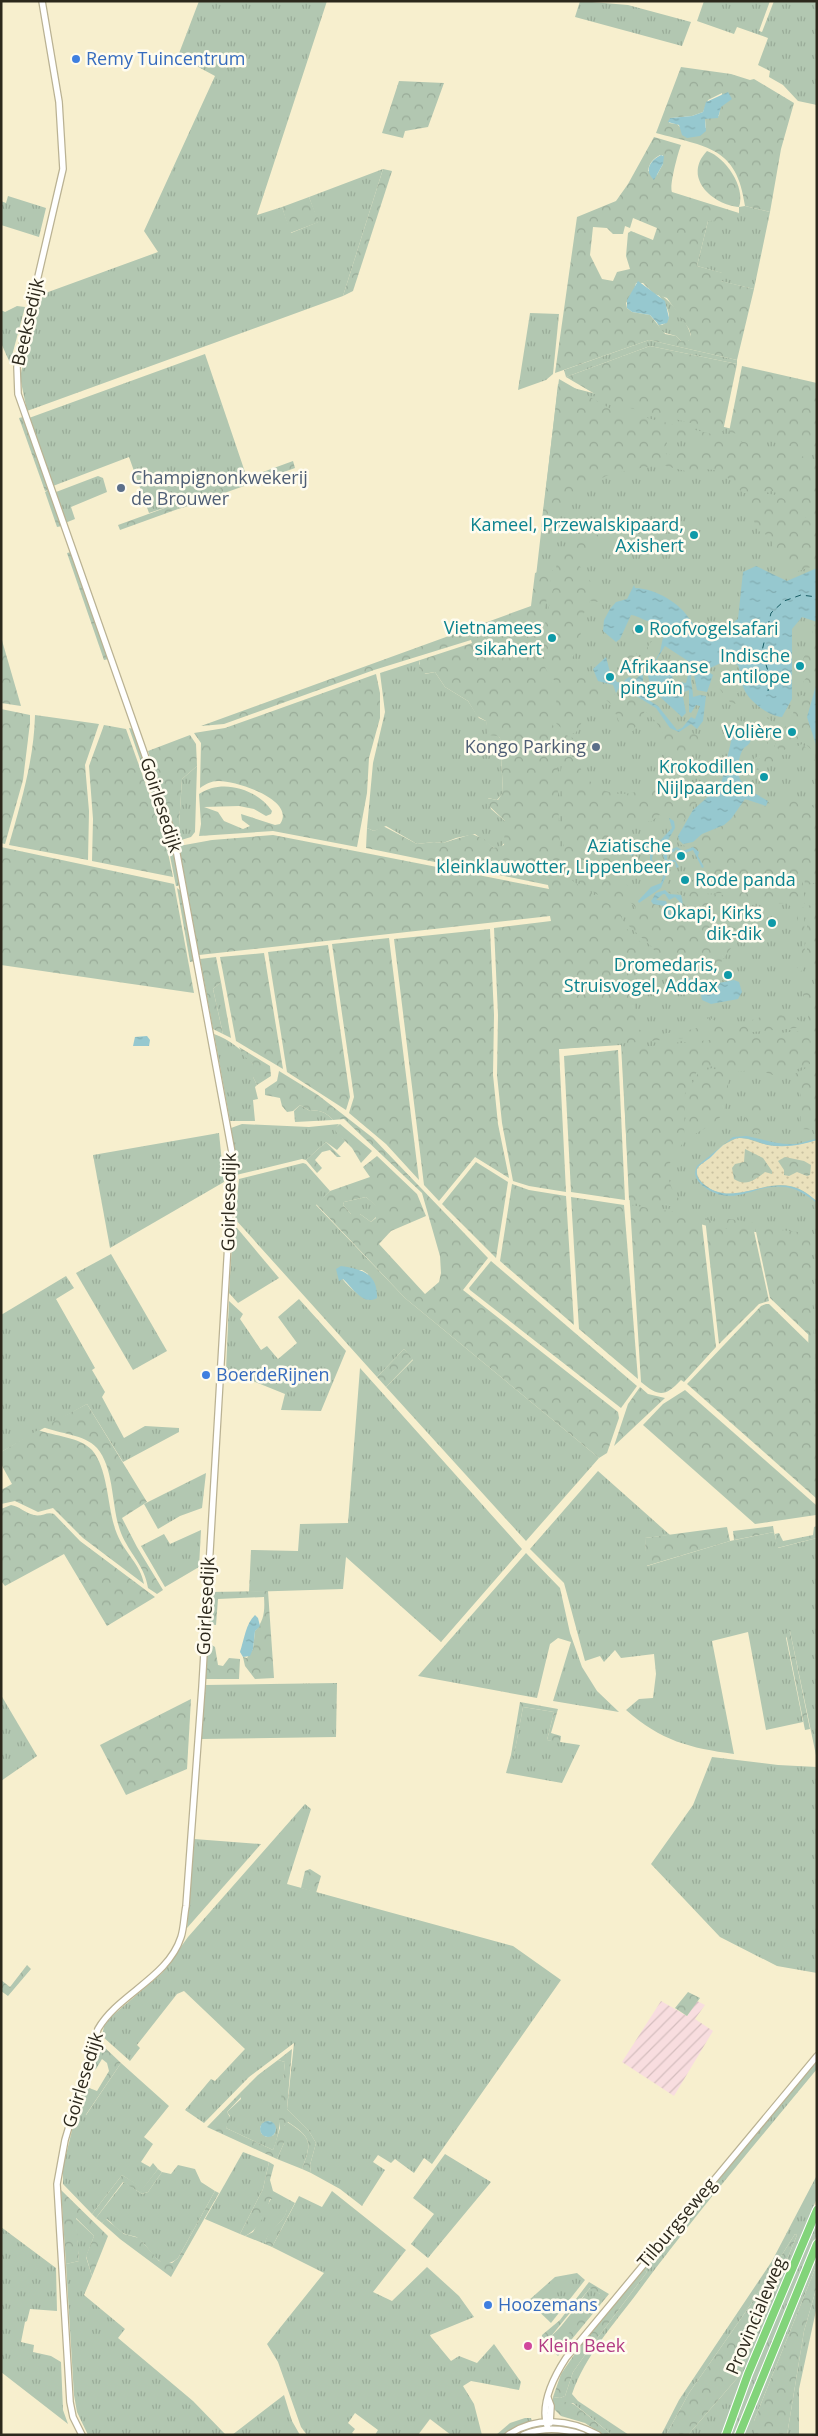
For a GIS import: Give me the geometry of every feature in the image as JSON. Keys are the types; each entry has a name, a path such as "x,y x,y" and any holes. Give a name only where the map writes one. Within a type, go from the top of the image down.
{"highway":[{"name":"Provincialeweg","path":"726,2435 748,2374 817,2210"},
{"name":"Provincialeweg","path":"739,2435 817,2244"}],"street":[{"name":"Beeksedijk","path":"42,1 59,102 63,169 17,367 17,387 142,746"},
{"name":"Goirlesedijk","path":"82,2435 73,2417 70,2402 57,2184 65,2140 98,2029 107,2015 167,1962 181,1938 185,1914 201,1697 215,1442 233,1177 233,1158 174,838 142,746"},
{"name":"Tilburgseweg","path":"548,2429 551,2406 548,2398 566,2358 817,2056"},
{"path":"508,2435 524,2427 548,2422 577,2425 598,2435"},
{"path":"523,2435 548,2429 566,2430 583,2435"}],"shaded area":[{"path":"661,2001 687,2016 697,2001 705,2005 695,2019 713,2031 674,2096 622,2062"}],"green space":[{"path":"199,1 327,1 257,215 282,207 291,233 318,222 309,197 383,169 343,296 27,411 20,377 40,295 158,252 144,231 215,76 178,56"},
{"path":"580,1 628,5 691,22 682,46 575,17"},
{"path":"704,1 770,1 759,31 762,32 774,1 817,1 817,105 798,101 783,85 769,77 770,71 758,65 768,38 737,27 734,34 697,21"},
{"path":"681,67 731,74 750,80 754,79 794,103 781,149 770,212 745,206 741,186 735,171 727,160 716,152 704,146 656,133","holes":["722,93 719,116 705,119 706,128 680,127 677,124 669,123 670,118 692,116 703,112 708,100"]},
{"path":"399,81 444,83 428,127 405,131 403,138 382,133"},
{"path":"654,137 681,145 673,177 672,192 739,213 726,220 708,221 697,266 723,273 721,281 754,289 737,360 649,340 555,373 577,217 616,201 628,184","holes":["660,155 663,155 663,164 657,175 648,171 649,166","633,218 657,228 653,240 631,231 628,233 626,256 630,269 617,272 613,281 602,279 590,255 593,227 607,228 613,234 623,234 625,226 630,228","636,283 643,283 654,294 667,298 689,329 691,335 688,341 681,341 676,336 665,334 650,315 632,312 627,308 626,303 633,294"]},
{"path":"707,151 721,159 737,182 740,199 739,207 719,201 710,195 699,180 698,170 700,161"},
{"path":"383,169 392,171 353,291 343,296"},
{"path":"8,196 46,208 39,237 1,225 1,201 6,203"},
{"path":"309,197 319,222 290,233 282,207"},
{"path":"745,206 770,212 754,289 720,281 722,273 697,266 708,221 739,213 739,207"},
{"path":"658,294 663,296 674,307 684,320 691,338 688,341 681,341 676,336 662,332 657,323 662,325 667,322 669,314 668,309"},
{"path":"17,306 25,307 10,363 1,343 1,310 5,312"},
{"path":"530,313 559,314 553,374 546,380 518,390"},
{"path":"649,340 737,360 737,364 650,346 566,377 564,370"},
{"path":"650,346 737,364 723,431 610,403 566,377"},
{"path":"205,354 247,478 184,501 185,507 178,509 176,504 149,513 129,457 53,486 29,418"},
{"path":"742,366 817,383 817,452 729,432"},
{"path":"559,379 611,409 817,460 817,518 807,514 792,499 782,493 772,491 743,493 721,471 705,469 693,473 662,465 628,470 606,476 568,496 556,528 541,527","holes":["669,434 683,439 701,438 705,446 699,450 689,447 675,456 666,454 662,450 667,444 666,438"]},
{"path":"558,384 817,451 817,1488 808,1394 809,1234 727,1231 630,1206 621,1045 559,1049 532,611"},
{"path":"23,417 49,490 45,491 19,418"},
{"path":"293,461 295,468 185,507 183,501"},
{"path":"98,476 103,478 107,492 71,507 75,519 65,523 56,492"},
{"path":"49,490 62,526 57,527 45,492"},
{"path":"768,494 782,498 804,516 817,522 817,565 789,574 785,562 775,554 769,537 758,531 748,498"},
{"path":"176,504 178,509 120,530 118,525"},
{"path":"601,535 604,541 554,580 559,560 565,549 581,536 588,540"},
{"path":"71,552 109,659 104,660 67,553"},
{"path":"579,565 603,599 599,602 590,601 581,619 582,630 571,662 586,678 608,688 617,696 626,697 627,691 656,708 675,732 684,730 702,737 699,746 684,759 684,763 697,771 694,777 656,760 657,758 664,761 664,739 655,721 645,711 633,731 622,729 612,705 605,699 590,709 575,734 562,729 555,722 557,688 544,655 542,637 553,589 558,582"},
{"path":"543,570 553,570 538,640 539,653 553,685 550,721 557,731 575,739 576,752 561,756 557,766 560,854 563,871 574,882 615,908 620,913 626,928 648,949 662,969 628,977 641,1037 695,1029 702,1025 709,1017 723,1026 749,1021 773,1013 797,1019 808,1027 559,1049 566,1192 529,1186 513,1181 502,1123 497,1075 498,1015 494,928 551,921 550,916 199,955 179,846 212,840 273,835 549,889 548,885 366,848 367,828 374,831 383,826 417,844 443,843 472,834 484,839 494,848 504,845 505,821 484,801 486,798 498,800 503,792 500,738 487,735 486,721 477,716 468,701 445,687 435,672 423,674 419,668 420,660 472,643 471,640 374,670 224,724 201,726 531,606 535,573"},
{"path":"656,621 665,628 661,649 656,650 648,659 644,659 641,654 645,656 647,648 656,635 651,625"},
{"path":"815,621 817,682 815,686 807,687 803,682 810,673 802,663 813,640 810,624"},
{"path":"1,637 21,706 1,703"},
{"path":"626,650 635,652 642,661 646,662 646,664 642,664 638,673 636,661 623,657 613,668 615,656 619,652"},
{"path":"420,660 419,664 425,674 435,672 445,687 468,701 479,718 486,721 489,735 497,735 500,738 503,793 497,800 488,798 491,809 505,821 506,841 500,848 494,848 475,834 443,843 417,844 386,826 374,831 367,828 373,763 385,712 380,673"},
{"path":"376,674 380,693 380,718 369,758 367,793 357,847 273,831 199,836 201,824 199,794 208,789 218,787 238,788 258,797 266,803 272,811 271,814 266,816 254,809 239,806 204,807 218,812 224,821 243,829 250,826 242,820 241,814 275,825 280,824 283,815 280,807 272,800 261,793 237,784 218,781 200,788 201,743 194,733 225,728"},
{"path":"724,682 740,689 738,693 729,693 739,705 730,702 718,687 718,684"},
{"path":"801,695 811,699 807,717 817,748 817,758 815,753 803,742 793,744 783,751 779,750 776,746 782,739 784,728 792,718 796,701"},
{"path":"1,709 30,715 23,780 5,844 1,843"},
{"path":"35,715 99,724 85,765 89,811 88,860 9,845 29,765"},
{"path":"767,718 779,727 779,736 774,747 762,755 755,768 749,770 748,768 754,759 763,752 771,737 759,730 755,738 745,736 744,732 734,729 738,720 751,726"},
{"path":"104,725 126,729 165,838 173,877 92,861 93,819 89,766"},
{"path":"129,728 134,729 171,833 180,884 178,886 176,886 165,831"},
{"path":"190,735 196,744 197,766 182,779 178,841 148,751"},
{"path":"802,744 814,755 815,760 813,762 809,757 804,757 802,762 796,753 782,755 779,758 778,752 784,753"},
{"path":"775,749 776,757 771,766 763,761 755,776 749,776 749,772 755,772 766,755"},
{"path":"576,757 583,772 592,783 604,790 617,794 644,789 657,781 668,770 689,779 700,797 674,835 672,818 659,815 652,821 635,823 620,843 619,860 627,884 638,901 642,901 662,886 667,871 655,866 658,864 671,869 667,885 671,894 665,890 656,893 651,901 664,906 667,918 672,920 683,908 676,892 700,905 703,904 703,897 706,894 725,895 727,903 723,907 714,906 709,903 705,906 704,921 714,928 729,926 743,931 719,965 668,971 652,947 629,926 624,912 637,911 635,907 626,901 611,900 598,895 571,873 564,861 561,770 563,759"},
{"path":"197,766 195,832 191,837 178,841 182,779"},
{"path":"793,793 817,810 817,882 805,886 804,872 802,873 805,904 799,898 797,901 800,906 795,911 787,903 765,904 750,900 730,903 725,893 704,894 699,901 689,896 691,884 697,876 705,877 706,872 703,872 704,866 693,848 681,845 675,838 697,805 678,837 683,844 693,842 702,834 724,825 725,827 737,809 740,810 742,807 740,805 745,799 765,806 768,801 773,810 779,812 781,805"},
{"path":"1,847 174,884 194,993 1,965"},
{"path":"177,888 182,892 195,961 190,962"},
{"path":"817,904 817,964 809,967 807,964 807,906"},
{"path":"804,907 805,962 803,970 795,973 802,957 802,935 800,935 802,932 798,922 797,911"},
{"path":"490,929 494,1015 493,1075 498,1124 509,1178 475,1157 439,1201 424,1185 394,939"},
{"path":"389,938 419,1180 386,1144 349,1113 354,1097 332,944"},
{"path":"328,945 350,1097 346,1110 287,1072 268,952"},
{"path":"264,953 283,1069 236,1041 220,957"},
{"path":"216,957 221,982 213,989 223,1034 213,1029 200,959"},
{"path":"221,982 231,1038 223,1034 213,989"},
{"path":"800,983 817,988 817,1061 812,1061 808,1011"},
{"path":"809,1030 810,1064 778,1077 757,1069 737,1072 712,1066 698,1070 685,1092 684,1141 668,1166 669,1179 676,1196 690,1209 629,1200 622,1049"},
{"path":"214,1034 236,1046 253,1064 253,1077 257,1085 255,1087 258,1099 253,1100 255,1121 230,1121"},
{"path":"239,1047 270,1066 271,1076 257,1085 253,1077 253,1064 243,1055"},
{"path":"618,1050 625,1200 571,1192 564,1056"},
{"path":"808,1067 817,1067 817,1130 801,1129 801,1095 791,1076"},
{"path":"712,1068 729,1075 725,1109 717,1120 688,1138 688,1092 698,1073"},
{"path":"279,1071 318,1095 373,1138 488,1258 463,1290 618,1412 619,1418 607,1453 599,1458 405,1298 316,1204 330,1191 370,1177 363,1167 377,1156 417,1194 426,1216 391,1231 379,1244 425,1294 439,1282 441,1273 440,1256 422,1193 344,1119 333,1120 323,1112 310,1111 300,1105 293,1111 287,1112 282,1106 280,1098 265,1095 265,1089 277,1081","holes":["366,1197 377,1207 374,1211 376,1218 371,1222 360,1214 351,1214 343,1205 344,1202"]},
{"path":"759,1095 762,1097 763,1134 746,1131 745,1127 746,1115 751,1099"},
{"path":"300,1105 310,1111 323,1112 333,1120 295,1122 294,1111"},
{"path":"242,1124 309,1127 339,1124 335,1129 345,1141 337,1150 326,1142 306,1160 302,1159 236,1175 231,1128"},
{"path":"340,1124 372,1151 361,1163 352,1148 335,1131 335,1128"},
{"path":"219,1133 224,1182 110,1248 93,1155"},
{"path":"326,1142 341,1157 337,1157 330,1150 322,1152 315,1160 322,1168 317,1173 306,1160"},
{"path":"745,1149 763,1158 772,1170 772,1174 760,1175 747,1183 734,1179 732,1168 744,1154"},
{"path":"785,1157 804,1161 811,1165 810,1175 807,1177 797,1172 788,1176 784,1175 778,1161"},
{"path":"476,1162 508,1182 496,1258 442,1204"},
{"path":"303,1163 306,1164 330,1191 316,1205 405,1298 599,1458 526,1541 386,1387 413,1360 404,1349 377,1377 235,1219 239,1179","holes":["362,1270 368,1274 372,1300 362,1297 352,1289 337,1271"]},
{"path":"512,1184 529,1190 566,1196 574,1325 500,1261"},
{"path":"366,1197 378,1207 376,1217 371,1222 360,1214 351,1214 343,1205 344,1202"},
{"path":"571,1197 624,1205 638,1379 579,1329"},
{"path":"630,1205 701,1216 716,1347 684,1382 681,1380 671,1390 662,1393 653,1390 641,1382"},
{"path":"714,1217 744,1221 727,1227 718,1224"},
{"path":"705,1218 724,1229 752,1222 769,1301 759,1304 719,1344"},
{"path":"233,1227 237,1228 279,1278 238,1303 229,1293"},
{"path":"755,1227 806,1233 807,1230 810,1232 814,1340 770,1298"},
{"path":"111,1254 167,1351 133,1370 76,1273"},
{"path":"491,1261 637,1386 621,1408 470,1290 469,1288"},
{"path":"66,1276 74,1288 56,1299 95,1368 92,1370 105,1392 102,1397 124,1438 145,1426 179,1428 179,1432 123,1462 87,1404 1,1452 1,1315"},
{"path":"299,1299 346,1351 321,1411 281,1410 285,1394 226,1370 229,1301 243,1314 240,1319 261,1350 267,1346 278,1359 297,1343 278,1317"},
{"path":"769,1304 814,1348 817,1499 687,1384 761,1306"},
{"path":"404,1349 413,1359 386,1387 377,1377"},
{"path":"360,1368 522,1549 441,1642 346,1557 343,1589 249,1592 251,1550 298,1551 300,1524 348,1523"},
{"path":"640,1387 648,1394 665,1398 614,1446 628,1404"},
{"path":"685,1390 816,1505 816,1515 755,1524 643,1425 663,1404"},
{"path":"87,1404 147,1502 122,1518 163,1590 157,1594 148,1588 144,1573 121,1533 107,1467 97,1448 92,1443 79,1437 43,1427"},
{"path":"38,1430 81,1442 92,1450 98,1458 105,1479 117,1534 140,1571 144,1584 83,1538 53,1508 38,1512 15,1501 1,1504 1,1490 12,1484 1,1464 1,1452"},
{"path":"598,1471 670,1535 645,1538 647,1566 730,1541 774,1532 778,1548 817,1538 817,1760 790,1631 786,1638 803,1722 766,1730 748,1632 712,1641 734,1754 690,1746 664,1736 639,1721 626,1710 639,1699 653,1698 656,1674 654,1654 621,1658 615,1650 604,1662 600,1656 585,1661 564,1583 530,1549"},
{"path":"206,1473 202,1508 180,1516 158,1529 144,1504"},
{"path":"11,1505 34,1515 54,1514 80,1541 155,1597 107,1626 64,1554 5,1586 1,1581 1,1509"},
{"path":"773,1526 774,1532 734,1540 733,1531"},
{"path":"817,1526 817,1538 777,1548 775,1534 779,1533 783,1541 813,1535 814,1527"},
{"path":"727,1527 730,1541 646,1566 645,1538"},
{"path":"201,1530 199,1567 165,1587 141,1546 164,1534 170,1544"},
{"path":"526,1553 560,1588 570,1633 582,1667 597,1691 619,1712 553,1701 571,1642 558,1638 550,1644 537,1698 418,1676"},
{"path":"268,1591 274,1678 255,1679 245,1666 243,1657 247,1658 253,1649 255,1631 263,1615 264,1597 218,1599 216,1625 208,1624 210,1592"},
{"path":"790,1631 810,1729 805,1730 786,1634"},
{"path":"207,1642 215,1647 218,1665 223,1666 229,1658 240,1659 239,1679 205,1679"},
{"path":"337,1683 336,1737 201,1739 204,1685"},
{"path":"1,1695 37,1756 1,1781"},
{"path":"191,1699 187,1769 126,1795 100,1745"},
{"path":"520,1702 558,1709 551,1733 561,1736 560,1743 547,1740 554,1712 523,1707 514,1756 511,1755"},
{"path":"523,1707 554,1712 547,1740 580,1745 562,1783 506,1773 511,1755 514,1755"},
{"path":"712,1757 778,1765 817,1767 817,1973 777,1966 720,1937 651,1864 693,1805"},
{"path":"305,1804 311,1809 287,1884 513,1946 561,1980 432,2164 424,2158 414,2173 395,2159 391,2163 378,2155 373,2162 385,2170 362,2206 340,2189 311,2173 310,2165 316,2143 309,2131 287,2109 294,2043 249,2077 204,2123 185,2110 211,2079 215,2081 245,2049 184,1991 177,1994 137,2045 140,2048 130,2061 102,2036 104,2026 112,2016 162,1973 188,1937"},
{"path":"194,1839 261,1844 187,1928"},
{"path":"310,1869 321,1876 316,1893 301,1888 305,1871"},
{"path":"27,1965 31,1969 8,1996 1,1991 1,1980 10,1987"},
{"path":"688,1992 700,1998 687,2016 675,2008"},
{"path":"100,2043 121,2063 85,2116 77,2110 84,2086 97,2091 109,2071 107,2063 102,2059 96,2069 88,2072 95,2048"},
{"path":"292,2049 287,2109 309,2131 316,2143 310,2165 311,2173 302,2169 307,2153 308,2141 302,2132 288,2122 284,2126 284,2143 277,2159 207,2127 240,2093 242,2096 227,2112 231,2119 226,2128 273,2150 280,2128 279,2117 285,2062 278,2060"},
{"path":"278,2060 285,2062 279,2131 273,2150 226,2128 230,2116 227,2112 241,2099 240,2093 258,2075","holes":["270,2121 276,2129 274,2135 266,2137 261,2133 260,2127 264,2122"]},
{"path":"817,2060 817,2069 681,2235 592,2353 584,2367 572,2394 578,2401 629,2435 612,2435 573,2403 553,2403 553,2397 560,2398 565,2396 573,2372 592,2345 585,2339 588,2337 594,2341 596,2340 647,2272 644,2268"},
{"path":"121,2063 169,2106 144,2137 153,2144 141,2162 150,2167 153,2163 158,2169 143,2189 122,2175 92,2214 63,2184 63,2167 77,2110 86,2115"},
{"path":"287,2122 301,2132 308,2141 307,2153 302,2169 277,2159 284,2143 284,2126"},
{"path":"243,2152 269,2162 263,2189 240,2234 205,2219"},
{"path":"445,2154 491,2182 428,2258 411,2244 434,2214 413,2198"},
{"path":"269,2162 274,2165 270,2180 273,2191 295,2203 272,2247 265,2244 267,2237 283,2219 287,2208 275,2199 270,2199 264,2215 250,2233 245,2236 240,2234 263,2189"},
{"path":"178,2165 195,2169 201,2182 215,2191 178,2258 166,2263 156,2258 144,2243 134,2236 122,2233 107,2219 102,2223 96,2218 124,2182 142,2194 148,2192 162,2172 171,2174"},
{"path":"158,2169 162,2172 148,2192 142,2194 123,2182 96,2218 92,2214 122,2175 143,2188"},
{"path":"817,2175 817,2198 721,2435 688,2435 739,2376 797,2235 795,2234 749,2307 689,2393 666,2435 661,2435 679,2400 772,2261"},
{"path":"61,2190 108,2236 92,2276 86,2256 94,2236 76,2218 79,2261 66,2264"},
{"path":"215,2191 219,2193 171,2277 120,2239 102,2223 106,2219 124,2234 139,2238 159,2261 172,2263 178,2258"},
{"path":"332,2191 406,2250 373,2292 392,2301 427,2267 459,2296 474,2317 430,2335 431,2337 451,2361 459,2356 477,2363 494,2344 521,2382 519,2390 471,2381 463,2386 474,2404 482,2435 451,2435 430,2419 418,2435 375,2435 378,2430 355,2413 348,2423 355,2429 352,2433 355,2435 307,2435 301,2427 278,2362 267,2344 324,2273 272,2247 299,2196 322,2207"},
{"path":"272,2197 287,2205 287,2211 282,2220 270,2233 265,2244 245,2236 253,2232"},
{"path":"817,2216 817,2234 736,2435 730,2435 741,2399"},
{"path":"75,2218 94,2236 86,2257 92,2276 84,2295 125,2329 118,2338 193,2401 226,2435 88,2435 77,2412 74,2395 66,2264 79,2261"},
{"path":"1,2227 56,2268 57,2311 30,2309 21,2342 34,2345 33,2352 51,2356 61,2362 63,2410 68,2424 1,2372"},
{"path":"795,2234 797,2235 739,2376 688,2435 666,2435 689,2393 749,2307"},
{"path":"817,2257 817,2264 754,2421 754,2435 742,2435"},
{"path":"817,2264 817,2286 804,2331 787,2435 754,2435 754,2421"},
{"path":"644,2268 647,2272 596,2340 594,2341 588,2337"},
{"path":"577,2273 585,2280 551,2323 528,2301 555,2277"},
{"path":"589,2282 609,2294 558,2356 554,2352 600,2294 590,2288 552,2335 546,2340 542,2335 560,2320"},
{"path":"817,2286 817,2306 799,2389 799,2435 787,2435 804,2331"},
{"path":"591,2287 601,2295 554,2352 543,2339 555,2333"},
{"path":"585,2339 592,2345 573,2372 565,2396 560,2398 553,2397 561,2374"},
{"path":"284,2395 292,2421 300,2435 232,2435"},
{"path":"569,2402 612,2435 603,2435 585,2423 561,2416 553,2408 553,2403"},
{"path":"531,2418 532,2422 504,2435 496,2435 510,2423"}],"sand":[{"path":"737,1138 780,1146 817,1140 817,1201 801,1190 790,1186 768,1186 746,1192 725,1194 715,1191 700,1180 697,1168 723,1145","holes":["745,1149 763,1158 772,1174 765,1172 754,1180 746,1182 734,1179 732,1168 735,1164 744,1162","785,1157 804,1161 811,1165 810,1175 807,1176 797,1172 789,1176 784,1175 784,1170 778,1161"]}],"water":[{"path":"728,92 732,99 721,107 718,118 705,119 706,131 700,136 687,138 682,135 679,125 668,122 670,118 692,116 703,112 706,102"},
{"path":"661,155 664,156 663,164 654,180 649,173 649,166 653,160"},
{"path":"638,281 665,301 669,318 667,323 659,325 650,315 632,312 627,308 627,300"},
{"path":"756,566 787,581 817,568 817,622 802,617 792,629 792,699 782,717 765,711 754,703 744,689 738,665 725,661 706,670 713,675 707,692 697,690 694,675 704,670 696,666 693,670 691,677 693,697 706,696 703,721 697,729 691,724 679,732 670,728 656,708 623,688 619,688 616,693 613,685 598,681 593,669 606,657 610,672 617,682 624,683 629,677 635,680 643,672 643,682 638,686 650,701 658,706 677,730 682,728 691,717 695,719 700,706 696,705 691,713 689,712 689,690 684,692 673,690 680,682 686,683 691,663 665,646 657,659 658,667 667,669 672,676 673,682 665,685 665,689 674,695 683,697 686,713 682,717 659,696 657,692 662,684 650,684 648,676 649,666 652,669 656,667 655,661 660,652 665,628 656,621 646,621 631,615 620,639 616,642 603,631 604,620 616,602 627,599 634,585 635,588 659,594 681,608 701,638 723,630 738,619 743,572"},
{"path":"817,682 817,748 807,717"},
{"path":"734,729 744,732 745,736 751,739 750,743 742,751 739,761 738,769 741,781 768,801 766,806 745,799 731,819 724,825 702,834 693,842 683,844 678,836 693,810 710,795 718,797"},
{"path":"669,818 674,821 675,828 668,840 654,850 652,859 655,866 664,869 667,873 661,888 639,903 638,901 651,887 661,883 664,873 650,864 652,847 632,850 634,853 632,856 629,854 629,848 657,844 672,828"},
{"path":"677,847 683,851 693,847 699,852 698,856 704,867 702,868 693,850 683,854 676,849 674,852 667,853 667,860 675,860 679,867 676,868 675,862 666,862 663,856 665,852"},
{"path":"665,890 669,894 681,895 683,903 681,909 672,920 667,918 664,906 653,904 651,901 656,893","holes":["665,894 669,900 675,897 679,901 680,905 672,917 666,901 656,900"]},
{"path":"685,977 690,978 693,987 674,994 673,986"},
{"path":"734,980 739,982 742,992 738,999 711,1004 702,1000 700,990 703,986"},
{"path":"147,1036 150,1040 149,1046 133,1046 135,1037"},
{"path":"747,1136 788,1144 817,1140 799,1145 781,1146 768,1145 743,1138 731,1140 698,1167 697,1175 702,1183 714,1191 739,1193 764,1188 735,1196 714,1193 703,1186 695,1174 697,1166 733,1137"},
{"path":"777,1186 790,1186 805,1192 817,1203 799,1191 786,1187 764,1188"},
{"path":"341,1266 367,1274 375,1283 377,1298 367,1300 354,1291 343,1279 339,1281 336,1269"},
{"path":"255,1615 260,1626 255,1631 253,1649 250,1656 243,1657 240,1652 244,1637 249,1622"},
{"path":"265,2121 271,2121 276,2126 274,2135 265,2137 260,2132 260,2126"}],"ferry route":[{"path":"768,691 770,678 762,651 771,613 784,601 801,595 817,597"}],"place":[{"name":"Remy Tuincentrum","path":"76,59"},
{"name":"Champignonkwekerij de Brouwer","path":"121,488"},
{"name":"Kameel, Przewalskipaard, Axishert","path":"694,535"},
{"name":"Roofvogelsafari","path":"639,629"},
{"name":"Vietnamees sikahert","path":"552,638"},
{"name":"Indische antilope","path":"800,666"},
{"name":"Afrikaanse pinguïn","path":"610,677"},
{"name":"Volière","path":"792,732"},
{"name":"Kongo Parking","path":"596,747"},
{"name":"Krokodillen Nijlpaarden","path":"764,777"},
{"name":"Aziatische kleinklauwotter, Lippenbeer","path":"681,856"},
{"name":"Rode panda","path":"685,880"},
{"name":"Okapi, Kirks dik-dik","path":"772,923"},
{"name":"Dromedaris, Struisvogel, Addax","path":"728,975"},
{"name":"BoerdeRijnen","path":"206,1375"},
{"name":"Hoozemans","path":"488,2305"},
{"name":"Klein Beek","path":"528,2346"}]}
